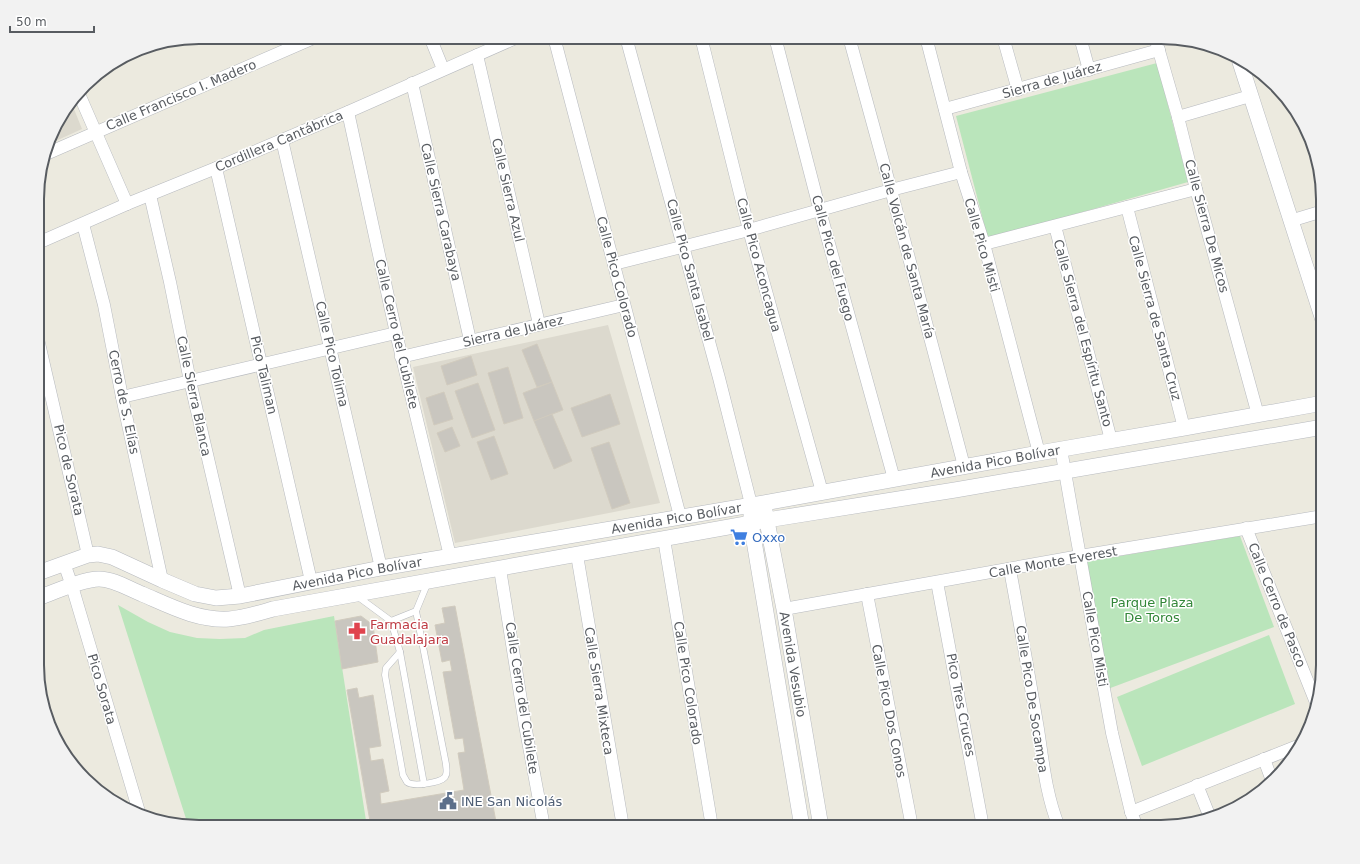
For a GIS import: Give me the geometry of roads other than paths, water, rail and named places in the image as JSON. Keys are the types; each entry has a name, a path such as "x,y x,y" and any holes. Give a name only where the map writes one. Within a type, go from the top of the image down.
{"street":[{"name":"Calle Francisco I. Madero","path":"51,152 300,44"},
{"path":"433,44 443,69"},
{"name":"Cordillera Cantábrica","path":"44,240 127,204 348,112 502,44"},
{"name":"Calle Pico Colorado","path":"556,44 680,516"},
{"name":"Calle Pico Santa Isabel","path":"628,44 719,378 757,503"},
{"name":"Calle Pico Aconcagua","path":"703,44 749,230 822,492"},
{"name":"Calle Pico del Fuego","path":"777,44 820,210 894,479"},
{"name":"Calle Volcán de Santa María","path":"851,44 964,466"},
{"name":"Calle Pico Misti","path":"928,44 961,172 984,244 1039,452"},
{"path":"1005,44 1018,90"},
{"path":"1082,44 1089,70"},
{"name":"Calle Sierra De Micos","path":"1157,44 1258,414"},
{"name":"Sierra de Juárez","path":"945,109 1159,50"},
{"name":"Calle Sierra Azul","path":"477,55 539,324"},
{"path":"1241,67 1316,299"},
{"name":"Calle Sierra Carabaya","path":"412,83 470,340"},
{"path":"1178,117 1250,96"},
{"path":"81,99 127,204"},
{"name":"Calle Cerro del Cubilete","path":"348,112 401,356 450,556"},
{"name":"Calle Pico Tolima","path":"282,140 381,568"},
{"name":"Pico Taliman","path":"216,168 311,581"},
{"path":"614,264 749,230 961,172"},
{"path":"984,244 1196,189"},
{"name":"Calle Sierra Blanca","path":"150,195 170,282 190,381 240,596"},
{"name":"Calle Sierra de Santa Cruz","path":"1127,207 1184,428"},
{"path":"1290,222 1316,213"},
{"name":"Cerro de S. Elías","path":"83,224 104,305 122,397 162,580"},
{"name":"Calle Sierra del Espíritu Santo","path":"1055,226 1111,440"},
{"name":"Sierra de Juárez","path":"401,356 624,305"},
{"path":"122,397 396,334"},
{"name":"Pico de Sorata","path":"44,365 88,555"},
{"name":"Avenida Pico Bolívar","path":"44,571 88,555 98,554 112,557 189,592 216,598 240,596 381,568 822,492 1039,452 1316,404"},
{"name":"Avenida Pico Bolívar","path":"44,596 98,579 111,581 175,609 202,618 238,618 273,610 767,520 1316,428"},
{"name":"Calle Pico Misti","path":"1062,449 1112,733 1134,820"},
{"name":"Avenida Vesubio","path":"757,503 767,520 784,609 820,820"},
{"name":"Avenida Vesubio","path":"757,503 751,523 801,820"},
{"name":"Calle Monte Everest","path":"784,609 1246,528 1316,521"},
{"name":"Calle Cerro de Pasco","path":"1246,528 1313,695"},
{"name":"Calle Pico Colorado","path":"664,539 711,820"},
{"name":"Calle Sierra Mixteca","path":"577,555 622,820"},
{"name":"Pico Sorata","path":"64,563 138,807"},
{"name":"Calle Cerro del Cubilete","path":"500,569 525,725 543,820"},
{"name":"Calle Pico De Socampa","path":"1010,570 1045,776 1052,808 1056,820"},
{"name":"Pico Tres Cruces","path":"938,582 982,820"},
{"name":"Calle Pico Dos Conos","path":"867,594 911,820"},
{"path":"1131,812 1291,748"},
{"path":"1264,759 1270,776"},
{"path":"1197,785 1208,813"}],"lane":[{"path":"400,652 386,668 385,675 400,763 406,782 413,785 424,784 443,779 446,773 440,734 416,611 429,582"},
{"path":"356,595 391,621 400,652 424,784"},
{"path":"391,621 416,611"}],"place":[{"name":"Oxxo","path":"739,537"},
{"name":"Farmacia Guadalajara","path":"357,631"},
{"name":"INE San Nicolás","path":"448,801"}],"park label":[{"name":"Parque Plaza De Toros","path":"1152,610"}]}
